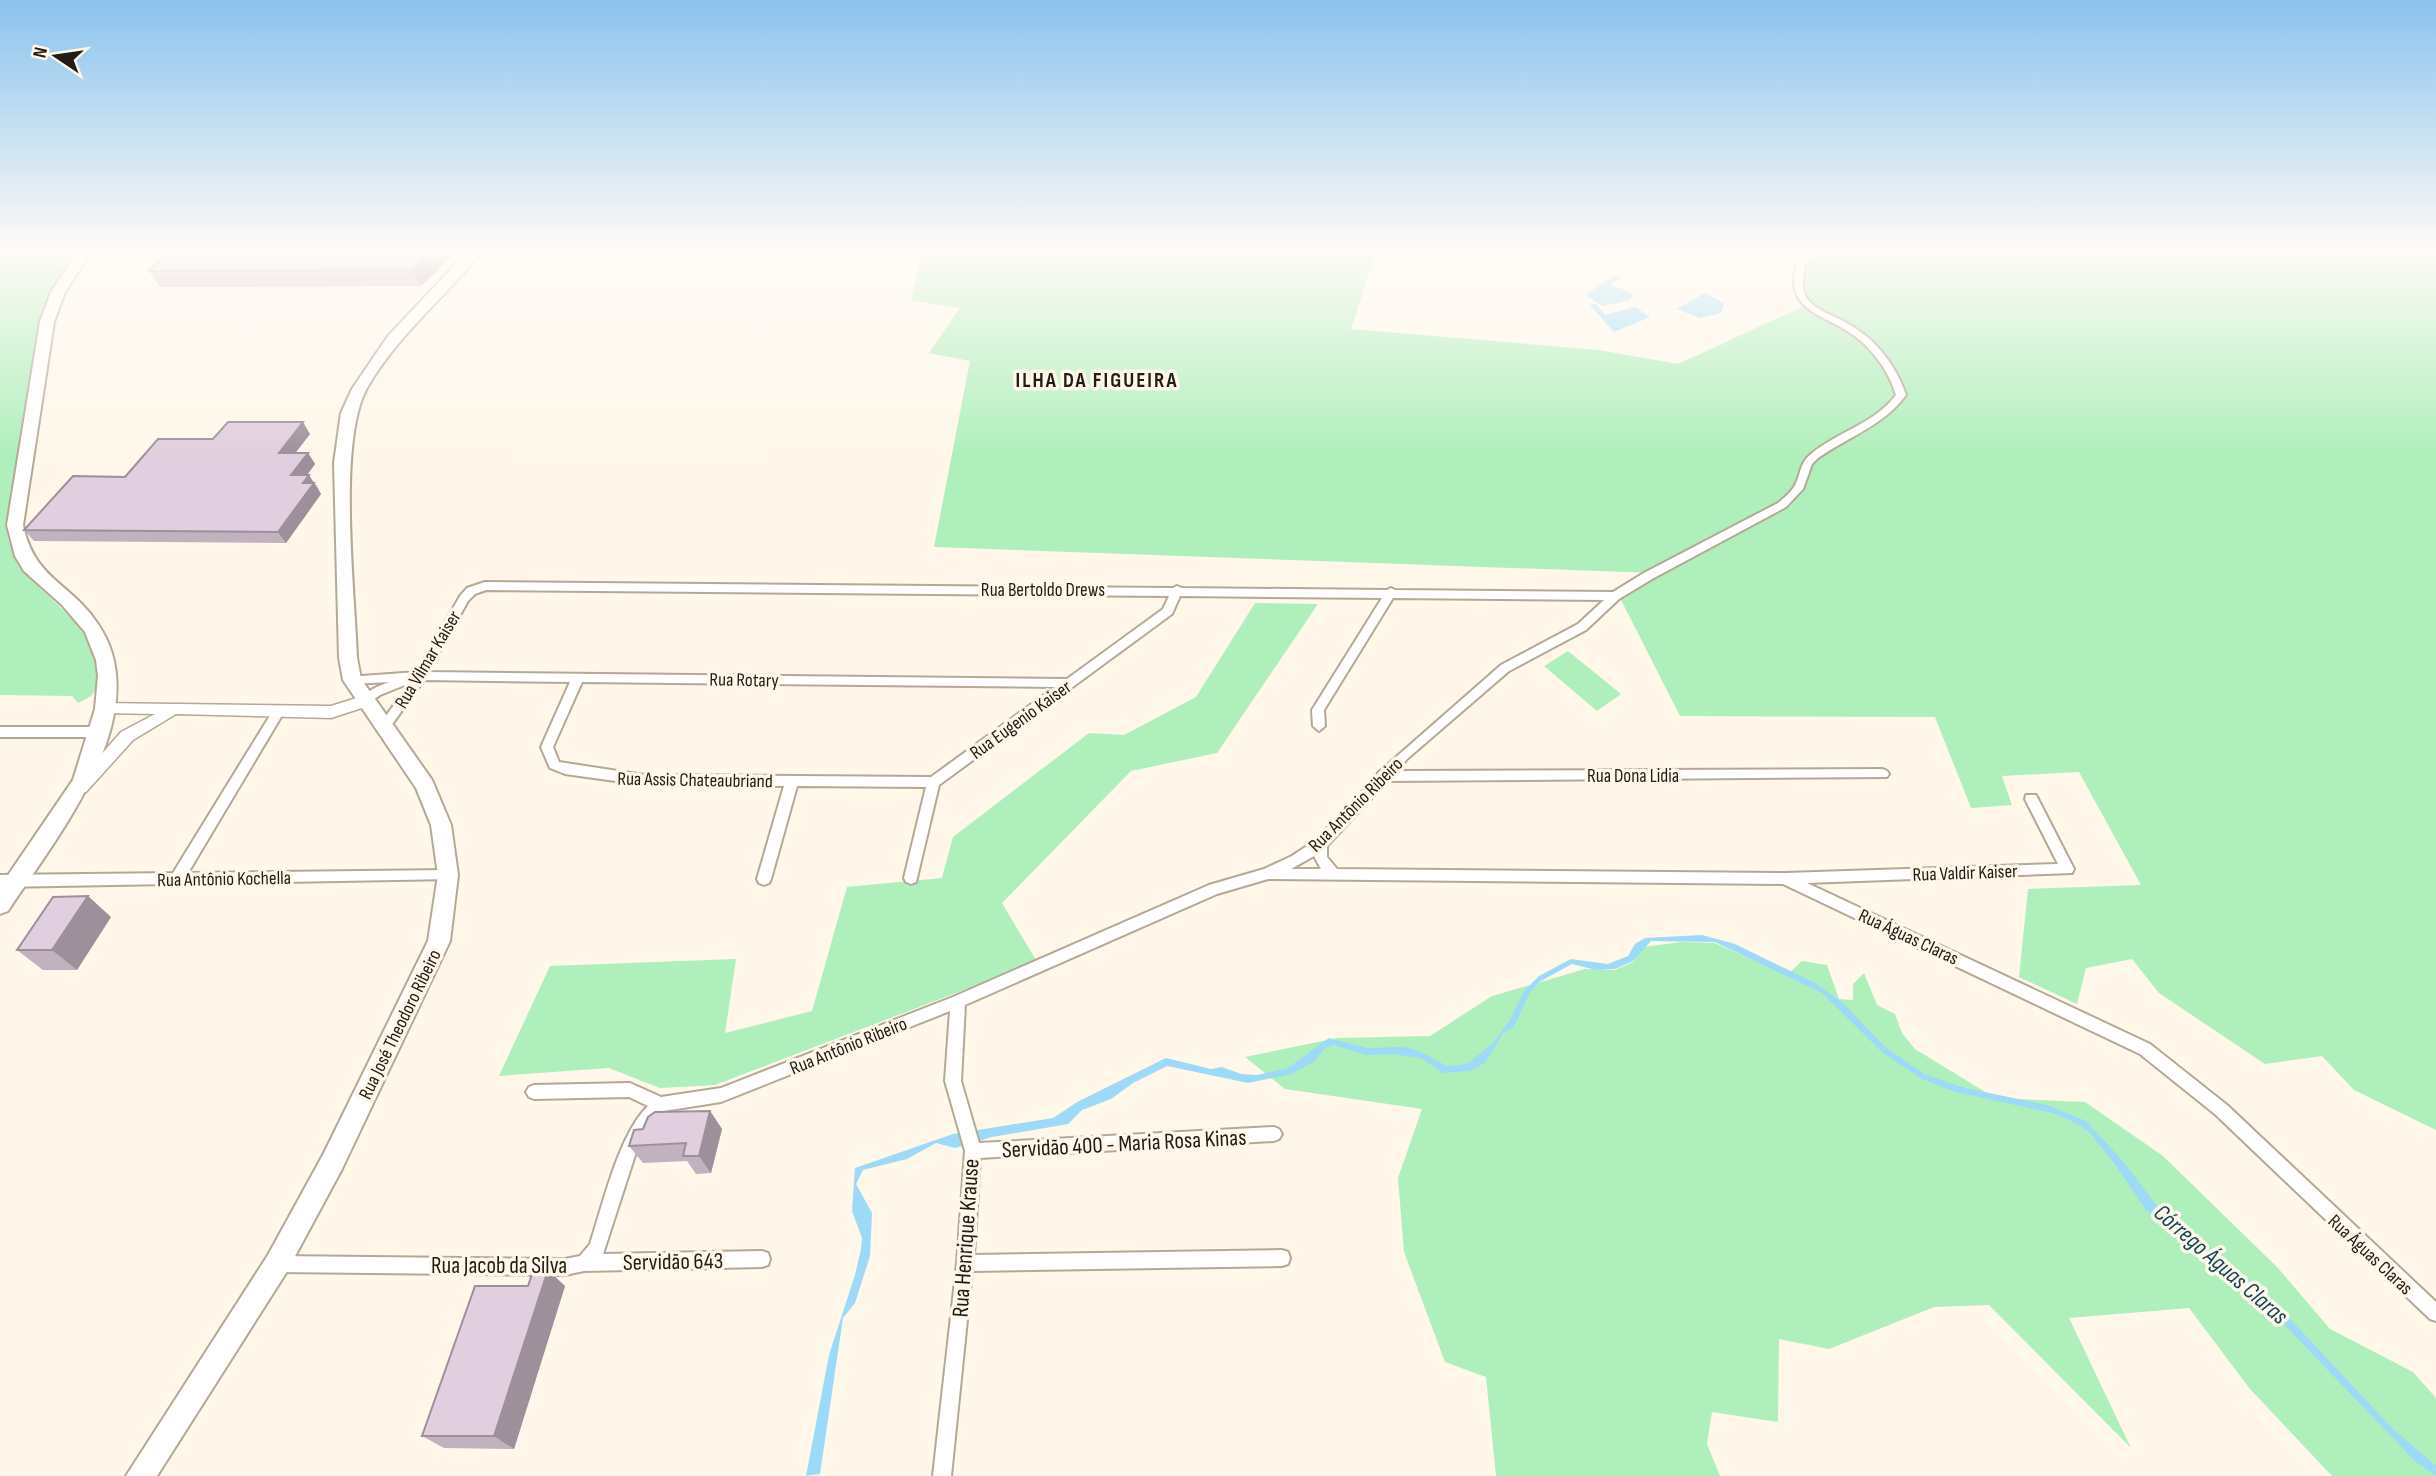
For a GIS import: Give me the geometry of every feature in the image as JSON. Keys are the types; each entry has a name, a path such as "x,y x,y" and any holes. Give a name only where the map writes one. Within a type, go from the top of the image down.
{"main road":[{"path":"0,905 8,881 80,789 109,691 108,667 101,643 76,608 49,588 32,569 21,552 15,526 49,318"},
{"name":"Rua José Theodoro Ribeiro","path":"141,1476 277,1264 333,1161 439,941 448,875 440,825 425,785 352,680 348,658 342,463 349,413 359,389 410,318"}],"street":[{"name":"Rua Antônio Ribeiro","path":"660,1104 720,1095 958,1001 1214,888 1266,874 1297,860 1321,844 1382,776 1451,711 1505,668 1582,627 1615,596 1783,505 1798,489 1807,463 1814,456 1843,436 1880,420 1892,409 1901,395 1889,368 1861,335 1827,318"},
{"name":"Rua Bertoldo Drews","path":"471,591 485,586 1177,590 1615,596"},
{"name":"Rua Eugenio Kaiser","path":"933,782 1168,611 1177,590"},
{"name":"Rua Vilmar Kaiser","path":"384,727 420,676 471,591"},
{"path":"1319,726 1318,710 1391,592"},
{"name":"Rua Rotary","path":"366,701 376,692 420,676"},
{"name":"Rua Rotary","path":"352,680 420,676 1068,683"},
{"name":"Rua Assis Chateaubriand","path":"578,678 547,747 554,765 579,773 621,779 933,782"},
{"path":"105,707 331,712 366,701"},
{"path":"80,789 127,736 174,710"},
{"path":"177,879 278,712"},
{"path":"0,732 98,732"},
{"name":"Rua Dona Lidia","path":"1382,776 1883,774"},
{"path":"764,879 792,781"},
{"path":"911,878 933,782"},
{"name":"Rua Valdir Kaiser","path":"1784,878 2067,869 2031,799"},
{"path":"1321,844 1321,858 1333,874"},
{"name":"Rua Águas Claras","path":"1266,874 1784,878 2145,1049 2195,1084 2384,1268 2436,1313"},
{"name":"Rua Antônio Kochella","path":"8,881 448,875"},
{"name":"Rua Henrique Krause","path":"942,1476 965,1263 973,1151 953,1081 958,1001"},
{"path":"534,1092 630,1090 660,1104"},
{"name":"Rua Jacob da Silva","path":"277,1264 565,1267 584,1263 597,1249 631,1144 644,1120 660,1104"},
{"name":"Servidão 400 - Maria Rosa Kinas","path":"973,1151 1274,1135"},
{"path":"965,1263 1282,1258"},
{"name":"Servidão 643","path":"584,1263 762,1259"}],"green space":[{"path":"0,318 41,318 6,525 12,549 23,569 87,638 96,659 99,684 91,696 78,703 72,696 0,695"},
{"path":"953,318 1355,318 1351,329 1599,350 1678,364 1778,318 2436,318 2436,1130 2354,1090 2322,1056 2265,1064 2159,993 2132,959 2086,968 2077,1004 2019,977 2028,889 2141,885 2079,772 2002,776 2012,805 1971,808 1935,717 1680,716 1619,596 1653,573 934,547 970,361 929,353"},
{"path":"1255,603 1318,604 1217,753 1131,771 1002,903 1037,962 715,1085 660,1088 609,1068 499,1076 550,966 736,959 725,1033 812,1011 847,887 942,878 953,837 1089,733 1124,735 1196,697"},
{"path":"1568,651 1621,694 1597,711 1544,666"},
{"path":"1682,942 1715,943 1787,975 1802,961 1827,965 1839,999 1853,1000 1853,984 1864,973 1877,1005 1895,1014 1902,1033 1915,1049 1995,1098 2085,1102 2163,1156 2278,1268 2330,1329 2413,1372 2436,1398 2436,1476 2332,1476 2250,1389 2189,1308 2069,1318 2131,1448 1989,1305 1934,1307 1829,1349 1779,1339 1778,1422 1712,1412 1707,1444 1720,1476 1496,1476 1486,1377 1445,1362 1404,1252 1398,1178 1422,1109 1285,1089 1245,1057 1337,1038 1430,1036 1492,996 1585,969 1615,970 1633,962 1643,947"}],"water":[{"path":"1601,318 1648,318 1614,332"},
{"name":"Córrego Águas Claras","path":"1702,935 1735,944 1813,982 1842,1002 1884,1046 1924,1074 1965,1088 2047,1105 2086,1121 2122,1160 2167,1219 2263,1290 2392,1428 2436,1466 2436,1476 2416,1462 2253,1292 2146,1210 2090,1133 2076,1123 2053,1113 1955,1092 1922,1079 1883,1053 1822,993 1715,942 1651,941 1633,961 1615,969 1596,970 1572,964 1539,982 1529,994 1514,1027 1503,1033 1486,1062 1470,1071 1443,1073 1421,1058 1392,1054 1366,1055 1333,1045 1324,1049 1315,1061 1292,1074 1248,1083 1167,1066 1133,1083 1111,1099 1082,1110 1068,1124 992,1137 955,1148 936,1143 907,1159 863,1170 856,1184 872,1213 870,1256 855,1303 843,1318 820,1474 806,1476 829,1355 861,1249 862,1238 852,1211 855,1168 953,1134 1053,1118 1079,1101 1166,1058 1211,1069 1222,1067 1241,1074 1257,1075 1288,1068 1329,1038 1367,1048 1403,1047 1417,1050 1447,1066 1467,1064 1493,1043 1510,1020 1524,991 1539,976 1571,959 1608,964 1628,956 1635,944 1645,938"}],"building":[{"path":"228,422 303,422 279,453 308,453 291,475 309,475 303,483 314,483 278,532 24,530 73,476 125,477 158,439 213,439"},
{"path":"88,896 52,950 17,950 53,897"},
{"path":"710,1111 699,1156 683,1156 686,1143 629,1146 634,1130 643,1129 648,1117 655,1112"},
{"path":"548,1270 494,1436 422,1436 475,1286 528,1286 533,1271"}],"district":[{"name":"ILHA DA FIGUEIRA","path":"1097,380"}]}
